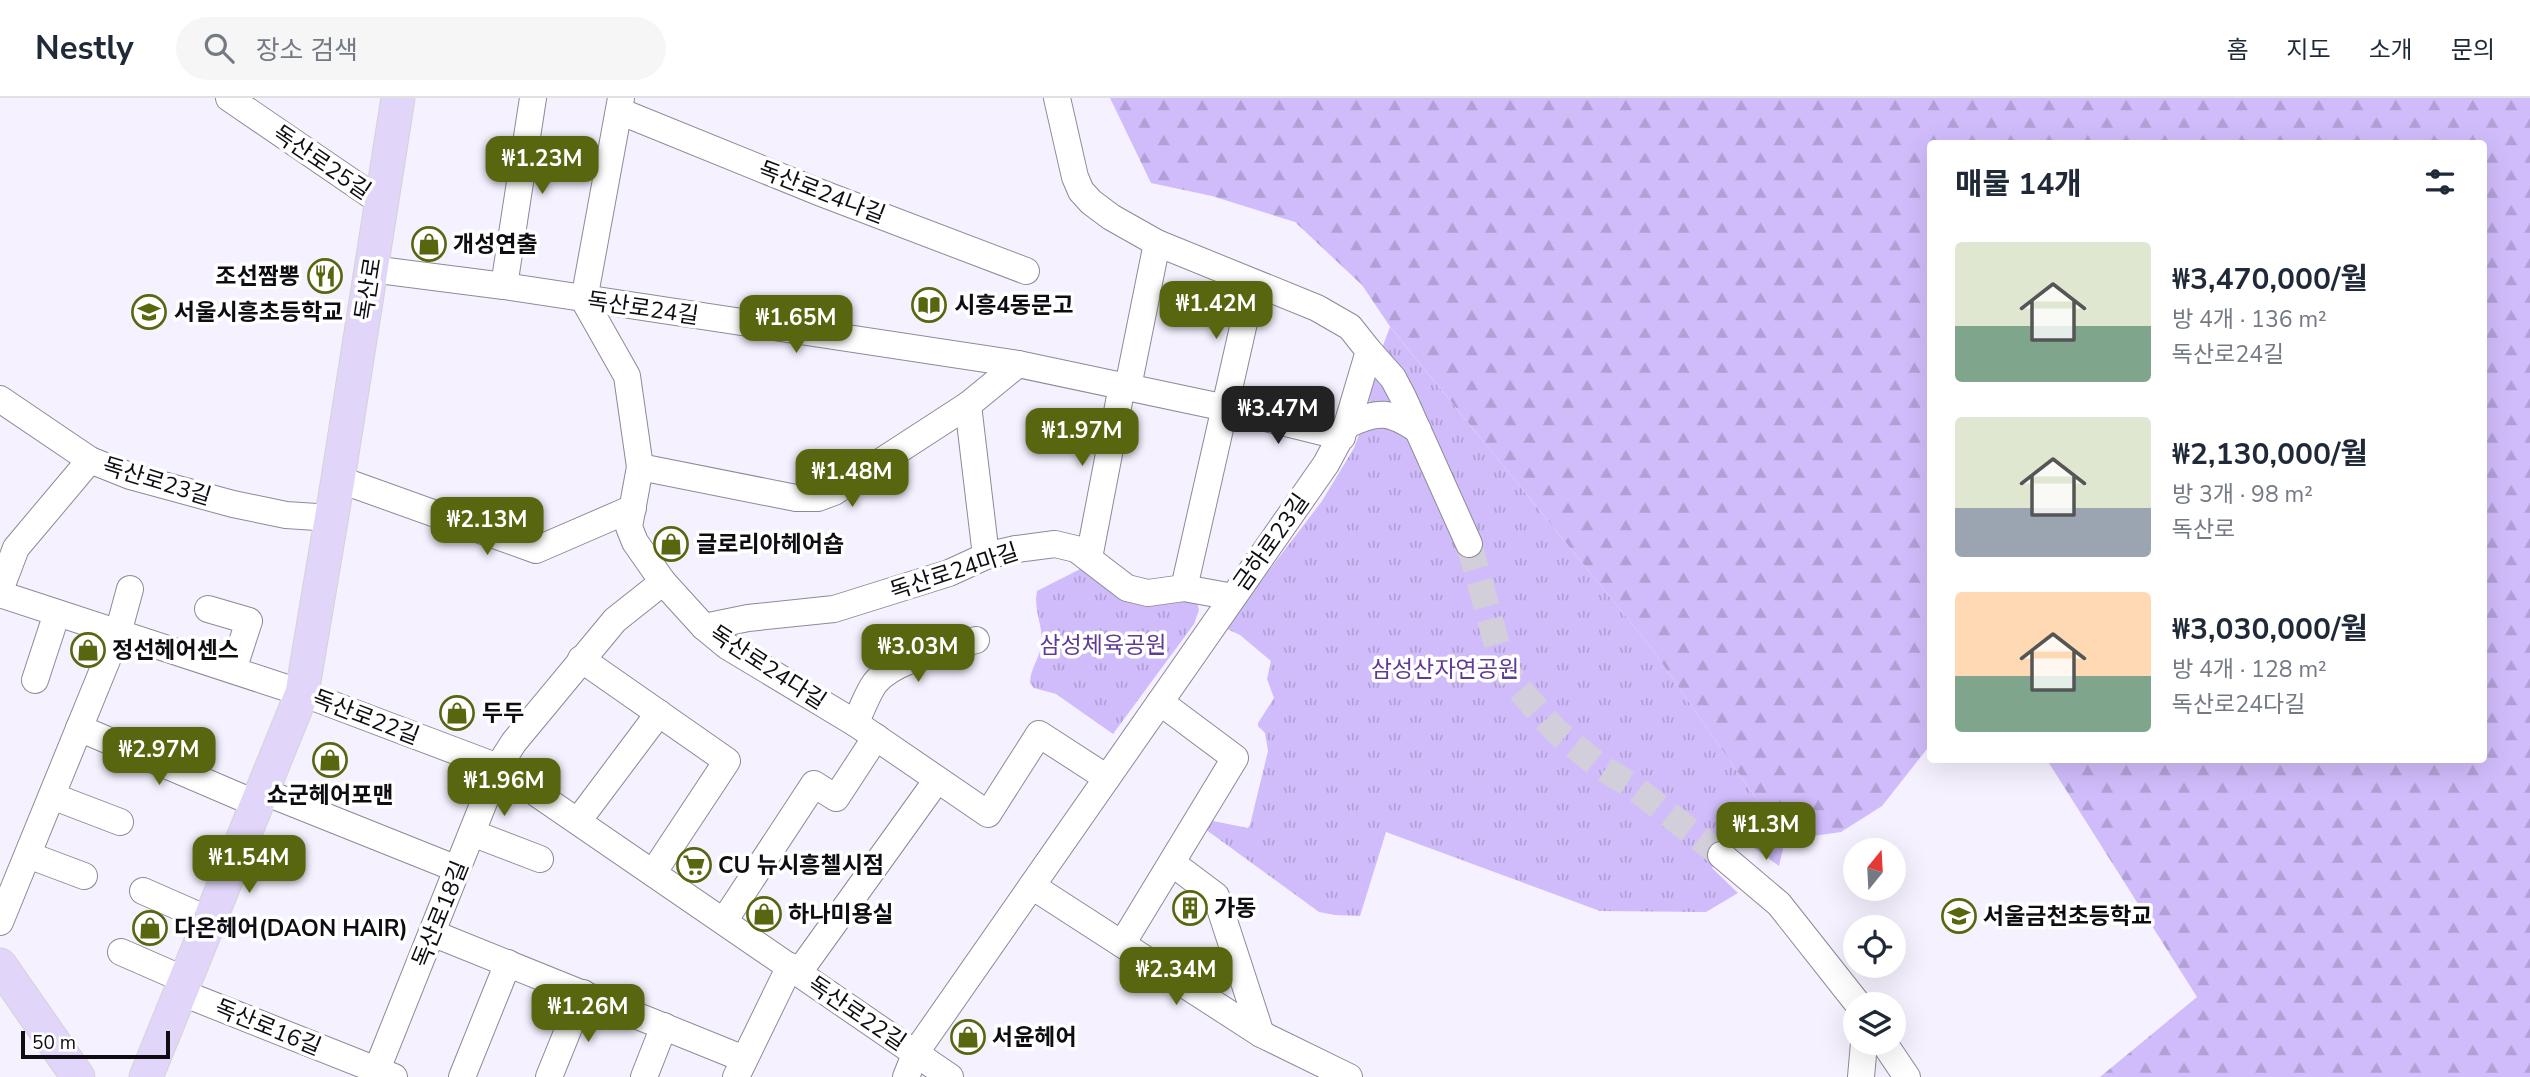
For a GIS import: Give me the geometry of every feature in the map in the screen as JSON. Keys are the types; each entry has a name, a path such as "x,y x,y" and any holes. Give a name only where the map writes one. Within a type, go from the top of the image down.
{"main road":[{"name":"독산로","path":"146,1077 302,693 398,98"},
{"path":"0,965 78,1077"}],"street":[{"path":"504,286 533,98"},
{"path":"1057,98 1075,177 1081,191 1111,217 1157,243 1317,308 1350,327 1393,378 1469,544"},
{"name":"독산로25길","path":"235,100 381,202"},
{"path":"584,300 620,104"},
{"name":"독산로24나길","path":"620,104 821,193 1026,271"},
{"path":"1089,558 1157,243"},
{"name":"독산로24길","path":"371,269 504,286 1018,364 1344,431"},
{"path":"1184,588 1253,283"},
{"name":"독산로24다길","path":"584,300 627,376 640,467 629,527 635,542 663,582 704,627 727,646 866,730 988,814 1039,734 1107,778"},
{"name":"금하로23길","path":"906,1077 916,1052 1326,464 1344,431 1369,351"},
{"path":"640,467 796,498 818,498 834,492 968,405 1018,364"},
{"name":"독산로23길","path":"0,399 90,460 130,476 233,504 286,515 332,518"},
{"path":"968,405 986,556"},
{"path":"1344,431 1370,414 1402,419 1418,430"},
{"path":"0,592 16,548 90,460"},
{"path":"338,479 536,550 633,508"},
{"name":"독산로24마길","path":"704,627 748,618 834,609 949,573 986,556 1055,544 1076,549 1127,588 1148,593 1184,588 1233,597"},
{"name":"독산로18길","path":"382,1075 432,933 498,767 514,743 615,620 663,582"},
{"path":"0,922 118,633 130,589"},
{"name":"독산로22길","path":"0,592 302,693 498,767 950,1077"},
{"path":"208,609 249,621 233,670"},
{"path":"35,680 57,612"},
{"path":"724,921 814,784 836,798 866,730 876,683 891,670 920,657 976,640"},
{"path":"581,659 727,761 653,873"},
{"path":"1122,944 1235,758 1160,702"},
{"path":"578,821 659,713"},
{"path":"79,728 457,869"},
{"name":"독산로22길","path":"794,970 937,780"},
{"path":"52,796 120,822"},
{"path":"472,833 540,859"},
{"path":"28,855 84,876"},
{"path":"1721,855 1779,904 1849,992"},
{"path":"1172,863 1216,896 1261,1034"},
{"path":"1032,886 1261,1034 1349,1077"},
{"path":"144,891 209,920"},
{"path":"432,933 664,1026 740,1068 794,970"},
{"path":"121,952 183,986"},
{"path":"463,1077 508,963"},
{"name":"독산로16길","path":"183,986 382,1075"},
{"path":"549,1077 583,993"},
{"path":"644,1077 664,1026"},
{"path":"1861,1077 1863,1055"},
{"path":"1892,1055 1907,1077"}],"green space":[{"path":"1110,98 2530,98 2530,1077 2100,1077 2197,997 2049,763 2487,763 2487,140 1927,140 1927,749 1882,806 1841,832 1785,840 1650,646 1391,328 1362,285 1295,222 1212,196 1151,183"},
{"name":"삼성산자연공원","path":"1390,327 1650,646 1785,840 1779,866 1738,836 1712,868 1738,893 1706,912 1600,911 1386,832 1360,916 1335,915 1319,912 1205,829 1208,820 1248,828 1250,825 1268,751 1265,733 1258,723 1274,698 1267,679 1271,661 1240,635 1225,628 1322,501 1354,448 1369,408 1370,380"},
{"name":"삼성체육공원","path":"1094,562 1197,602 1199,610 1194,624 1113,734 1056,694 1034,688 1030,683 1042,644 1036,604 1037,591"}],"tunnel":[{"path":"1469,544 1501,659 1514,683 1556,731 1721,855"}],"place":[{"name":"개성연출","path":"429,244"},
{"name":"조선짬뽕","path":"325,276"},
{"name":"시흥4동문고","path":"929,305"},
{"name":"서울시흥초등학교","path":"149,312"},
{"name":"글로리아헤어숍","path":"671,544"},
{"name":"정선헤어센스","path":"88,650"},
{"name":"두두","path":"457,713"},
{"name":"쇼군헤어포맨","path":"330,760"},
{"name":"CU 뉴시흥첼시점","path":"694,865"},
{"name":"가동","path":"1190,908"},
{"name":"하나미용실","path":"764,914"},
{"name":"서울금천초등학교","path":"1959,916"},
{"name":"다온헤어(DAON HAIR)","path":"150,928"},
{"name":"서윤헤어","path":"968,1037"}]}
